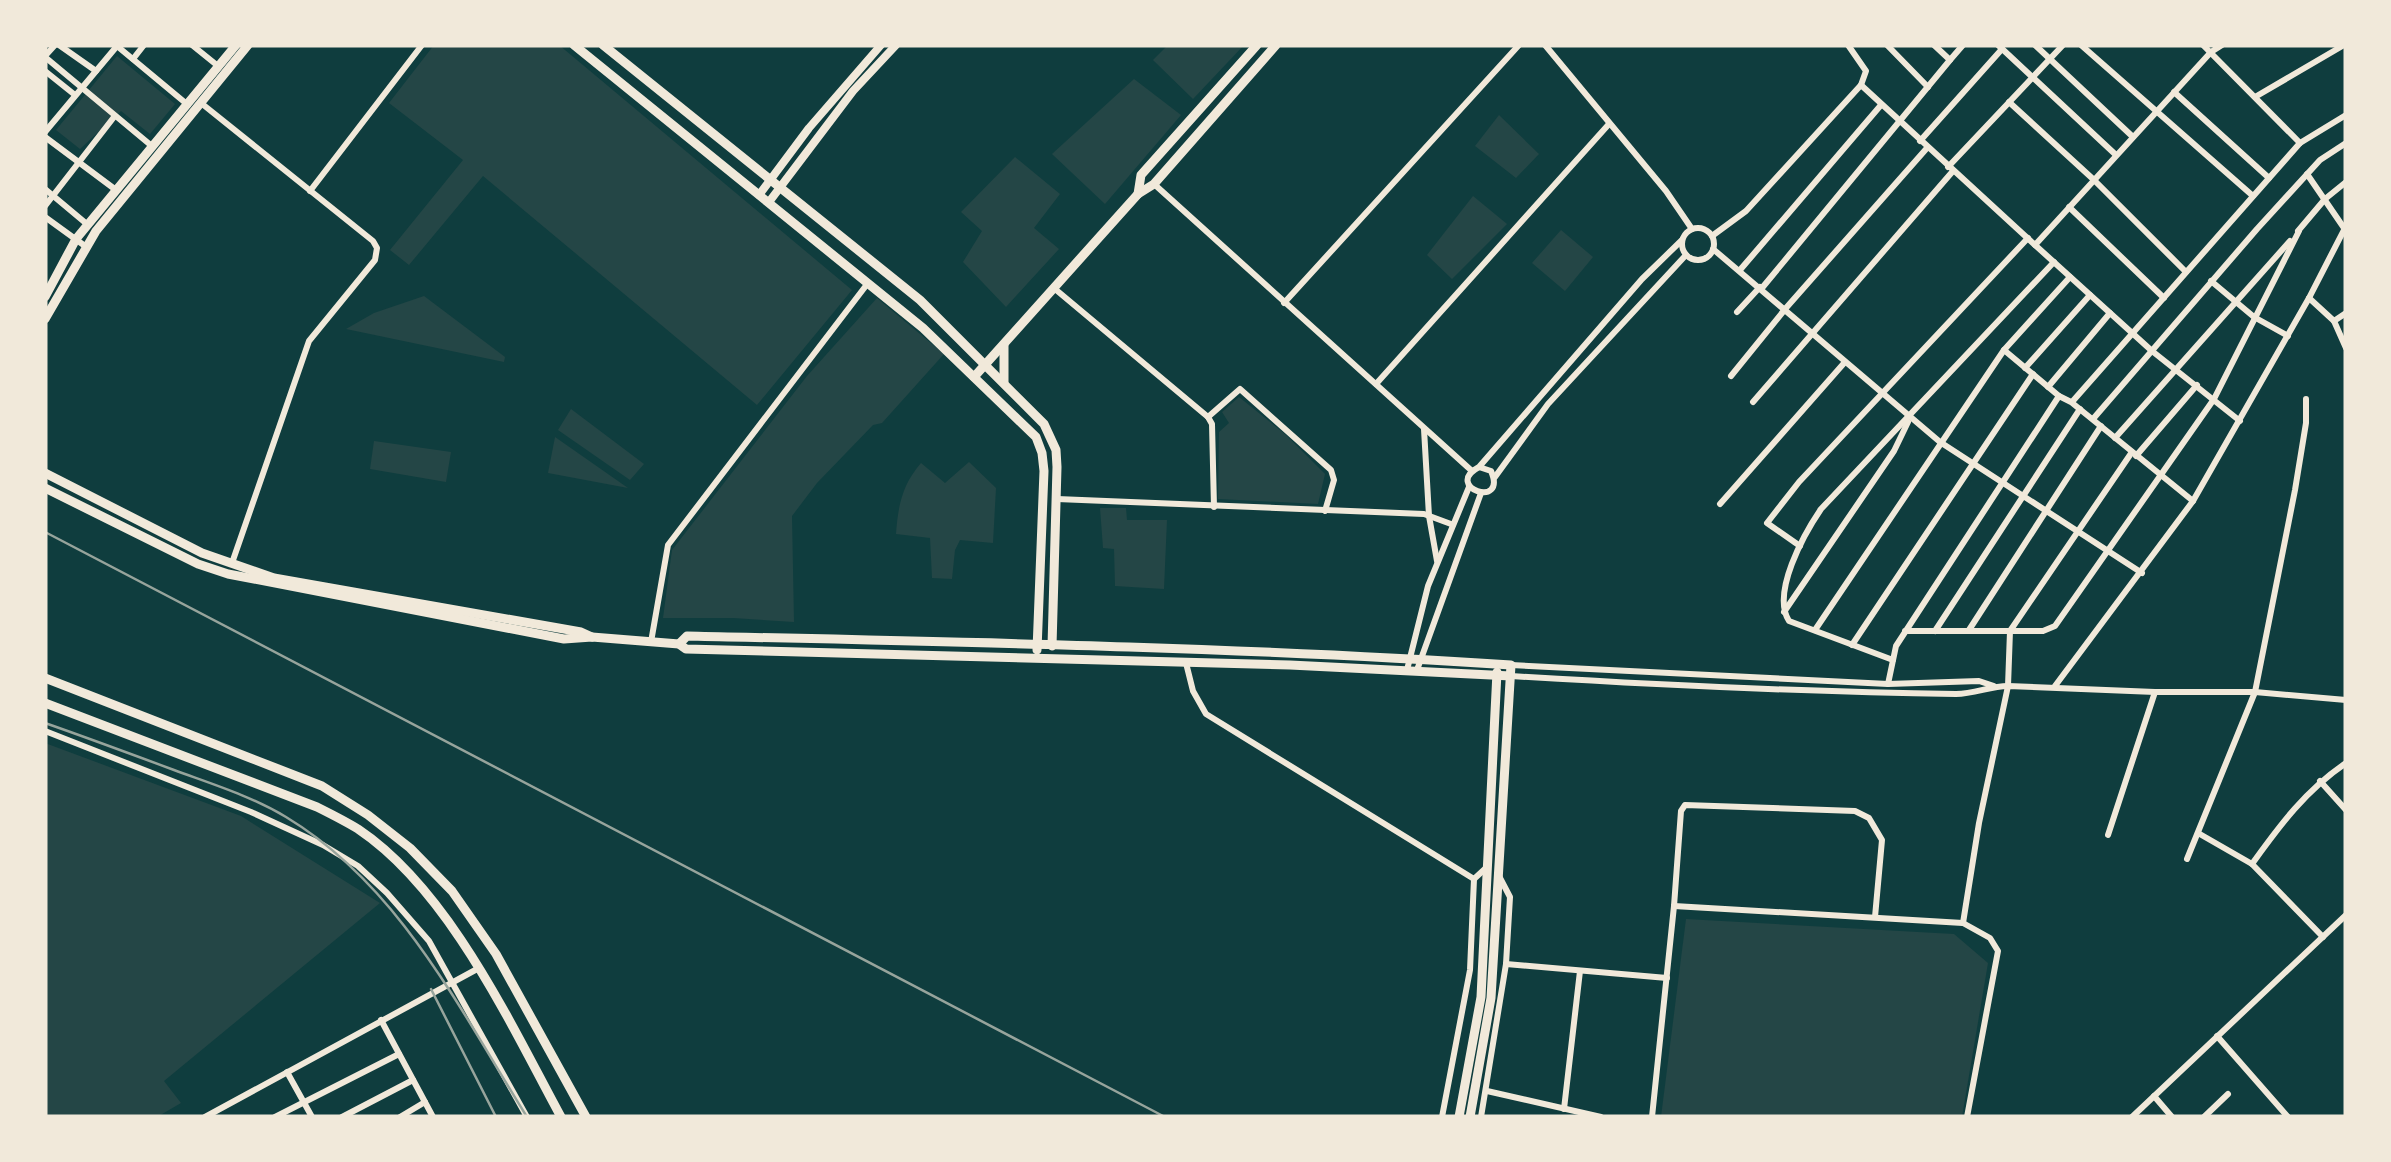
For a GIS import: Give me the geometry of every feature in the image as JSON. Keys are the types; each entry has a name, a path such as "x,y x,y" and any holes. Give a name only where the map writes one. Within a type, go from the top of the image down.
{"main road":[{"path":"45,319 88,225 154,147 195,106 236,45"},
{"path":"45,297 81,242 248,45"},
{"path":"574,45 923,328 1036,437 1042,453 1036,658"},
{"path":"603,45 920,300 1004,382 1052,436 1056,452 1052,657"},
{"path":"1138,194 1141,174 1257,45"},
{"path":"974,377 1138,194 1154,184 1276,45"},
{"path":"1004,345 1004,382"},
{"path":"45,473 230,569"},
{"path":"45,488 198,564 486,620 582,632 592,638 678,644 686,649 1511,671 1492,998 1470,1117"},
{"path":"678,644 687,636 1052,644 1414,657 1497,670"},
{"path":"1459,1117 1481,997 1497,670"},
{"path":"45,678 322,786 368,814 410,848 452,892 496,954 586,1117"},
{"path":"45,702 318,807 360,830 436,906 479,968 562,1117"}],"street":[{"path":"96,72 57,45 45,57 154,147"},
{"path":"133,59 144,45"},
{"path":"192,45 219,66"},
{"path":"310,190 422,45"},
{"path":"769,202 774,183 808,128 881,45"},
{"path":"759,195 896,45"},
{"path":"1284,303 1520,45"},
{"path":"1545,45 1692,229"},
{"path":"1712,236 1746,211 1861,85 1866,72 1848,45"},
{"path":"1887,45 1928,86"},
{"path":"1934,45 1950,60"},
{"path":"1737,312 1901,123 1963,45"},
{"path":"2035,45 2133,137"},
{"path":"1754,402 1950,169 2063,45"},
{"path":"2082,45 2253,196"},
{"path":"2203,45 2300,143"},
{"path":"2035,244 2211,52 2222,45"},
{"path":"2255,97 2344,45"},
{"path":"117,191 45,134 116,46 310,190 372,240 376,248 375,260 309,341 230,569"},
{"path":"1920,141 2000,47 2116,155"},
{"path":"45,72 75,95"},
{"path":"1861,85 2132,334 2240,420"},
{"path":"2174,92 2269,178"},
{"path":"2009,102 2186,272"},
{"path":"1740,270 1881,105"},
{"path":"45,206 114,116"},
{"path":"2072,402 2300,143 2346,116"},
{"path":"1376,384 1609,124"},
{"path":"2093,420 2320,160 2346,142"},
{"path":"1731,376 1927,148"},
{"path":"2054,687 2192,502 2310,298 2345,227 2308,174"},
{"path":"2116,438 2325,199 2346,182"},
{"path":"1154,184 1424,428 1475,469 1487,468 1494,478"},
{"path":"45,189 88,225"},
{"path":"2069,206 2164,298"},
{"path":"45,217 81,242"},
{"path":"1412,670 1437,562 1470,486 1468,478 1642,279 1692,229 1702,228 1712,236 1714,249 1940,442 2142,573"},
{"path":"1905,631 2043,631 2055,626 2214,399 2298,231"},
{"path":"1800,546 1767,523 1799,482 2028,238"},
{"path":"1682,240 1686,255"},
{"path":"1686,255 1702,260 1714,249"},
{"path":"1414,657 1481,493 1489,490 1548,404 1686,255"},
{"path":"1893,660 1789,621 1784,612 1784,588 1804,534 1822,509 2054,262"},
{"path":"1815,630 2004,350 2070,276"},
{"path":"2212,281 2254,318 2288,336"},
{"path":"651,642 668,545 868,283"},
{"path":"1055,290 1208,417 1212,424 1214,507"},
{"path":"1852,644 2029,371 2090,295"},
{"path":"2310,298 2334,321 2346,348"},
{"path":"2334,321 2346,313"},
{"path":"2048,387 2110,314"},
{"path":"2004,350 2192,502"},
{"path":"1720,504 1845,362"},
{"path":"1963,923 2008,686 2010,631 2134,454 2197,385"},
{"path":"1208,417 1240,389 1332,470 1334,480 1326,511"},
{"path":"1888,684 1896,646 2059,396"},
{"path":"2187,860 2255,692 2295,490 2306,398"},
{"path":"1935,631 2080,409"},
{"path":"1784,612 1894,451 1911,416"},
{"path":"1968,631 2101,426"},
{"path":"1424,428 1429,516 1437,562"},
{"path":"1470,486 1481,493"},
{"path":"1056,498 1429,516 1452,524"},
{"path":"1186,663 1193,691 1206,714 1474,879"},
{"path":"1511,671 1888,684 1979,681 1995,686 2255,692 2346,700"},
{"path":"1511,671 1886,693 1977,694 1995,686"},
{"path":"2108,835 2156,692"},
{"path":"45,731 250,812 323,845 358,866 428,941 526,1117"},
{"path":"2252,864 2319,781 2346,763"},
{"path":"2319,781 2346,810"},
{"path":"1652,1117 1680,811 1686,806 1855,811 1869,818 1882,840 1875,917"},
{"path":"2198,833 2252,864 2323,937"},
{"path":"1442,1117 1470,970 1474,879 1488,866"},
{"path":"1481,1117 1506,964 1510,898 1499,874"},
{"path":"1674,906 1963,923 1990,938 1998,951 1967,1117"},
{"path":"2132,1117 2346,915"},
{"path":"1506,964 1667,978"},
{"path":"205,1117 479,968"},
{"path":"1564,1108 1580,971"},
{"path":"381,1020 433,1117"},
{"path":"2217,1036 2288,1117"},
{"path":"275,1117 400,1054"},
{"path":"288,1072 312,1117"},
{"path":"342,1117 413,1080"},
{"path":"1486,1091 1602,1117"},
{"path":"2208,1116 2228,1094"},
{"path":"2154,1096 2172,1117"},
{"path":"400,1117 425,1102"}],"shaded area":[{"path":"434,45 559,45 852,290 757,405 483,176 409,265 390,250 463,160 389,103"},
{"path":"1168,45 1244,45 1193,99 1153,60"},
{"path":"117,56 175,104 150,134 121,111 80,149 56,130"},
{"path":"1134,79 1181,115 1105,204 1052,154"},
{"path":"1499,115 1539,154 1516,178 1475,146"},
{"path":"1015,157 1060,194 1034,228 1059,249 1006,307 963,262 982,231 961,212"},
{"path":"1473,196 1507,224 1452,279 1427,255"},
{"path":"1561,230 1593,257 1565,291 1532,263"},
{"path":"424,296 505,357 504,362 346,329 374,313"},
{"path":"877,298 944,354 882,423 873,425 817,483 792,516 794,622 663,618 672,550 807,376"},
{"path":"1239,397 1285,434 1325,474 1318,504 1218,499 1219,432 1229,423 1222,412"},
{"path":"571,409 644,464 630,480 558,430"},
{"path":"555,437 628,488 548,473"},
{"path":"374,441 451,452 446,482 370,469"},
{"path":"969,462 996,488 993,543 960,540 952,579 932,578 930,538 896,534 902,496 921,463 945,483"},
{"path":"1100,508 1126,508 1127,520 1167,520 1164,589 1115,586 1114,549 1103,548"},
{"path":"45,743 241,816 380,903 164,1081 181,1103 157,1117 45,1117"},
{"path":"1686,919 1954,934 1988,963 1962,1117 1661,1117"}],"railway":[{"path":"45,532 1165,1117"},
{"path":"45,723 245,797 286,817 326,845 362,877 423,952 527,1117"},
{"path":"431,989 496,1117"}]}
